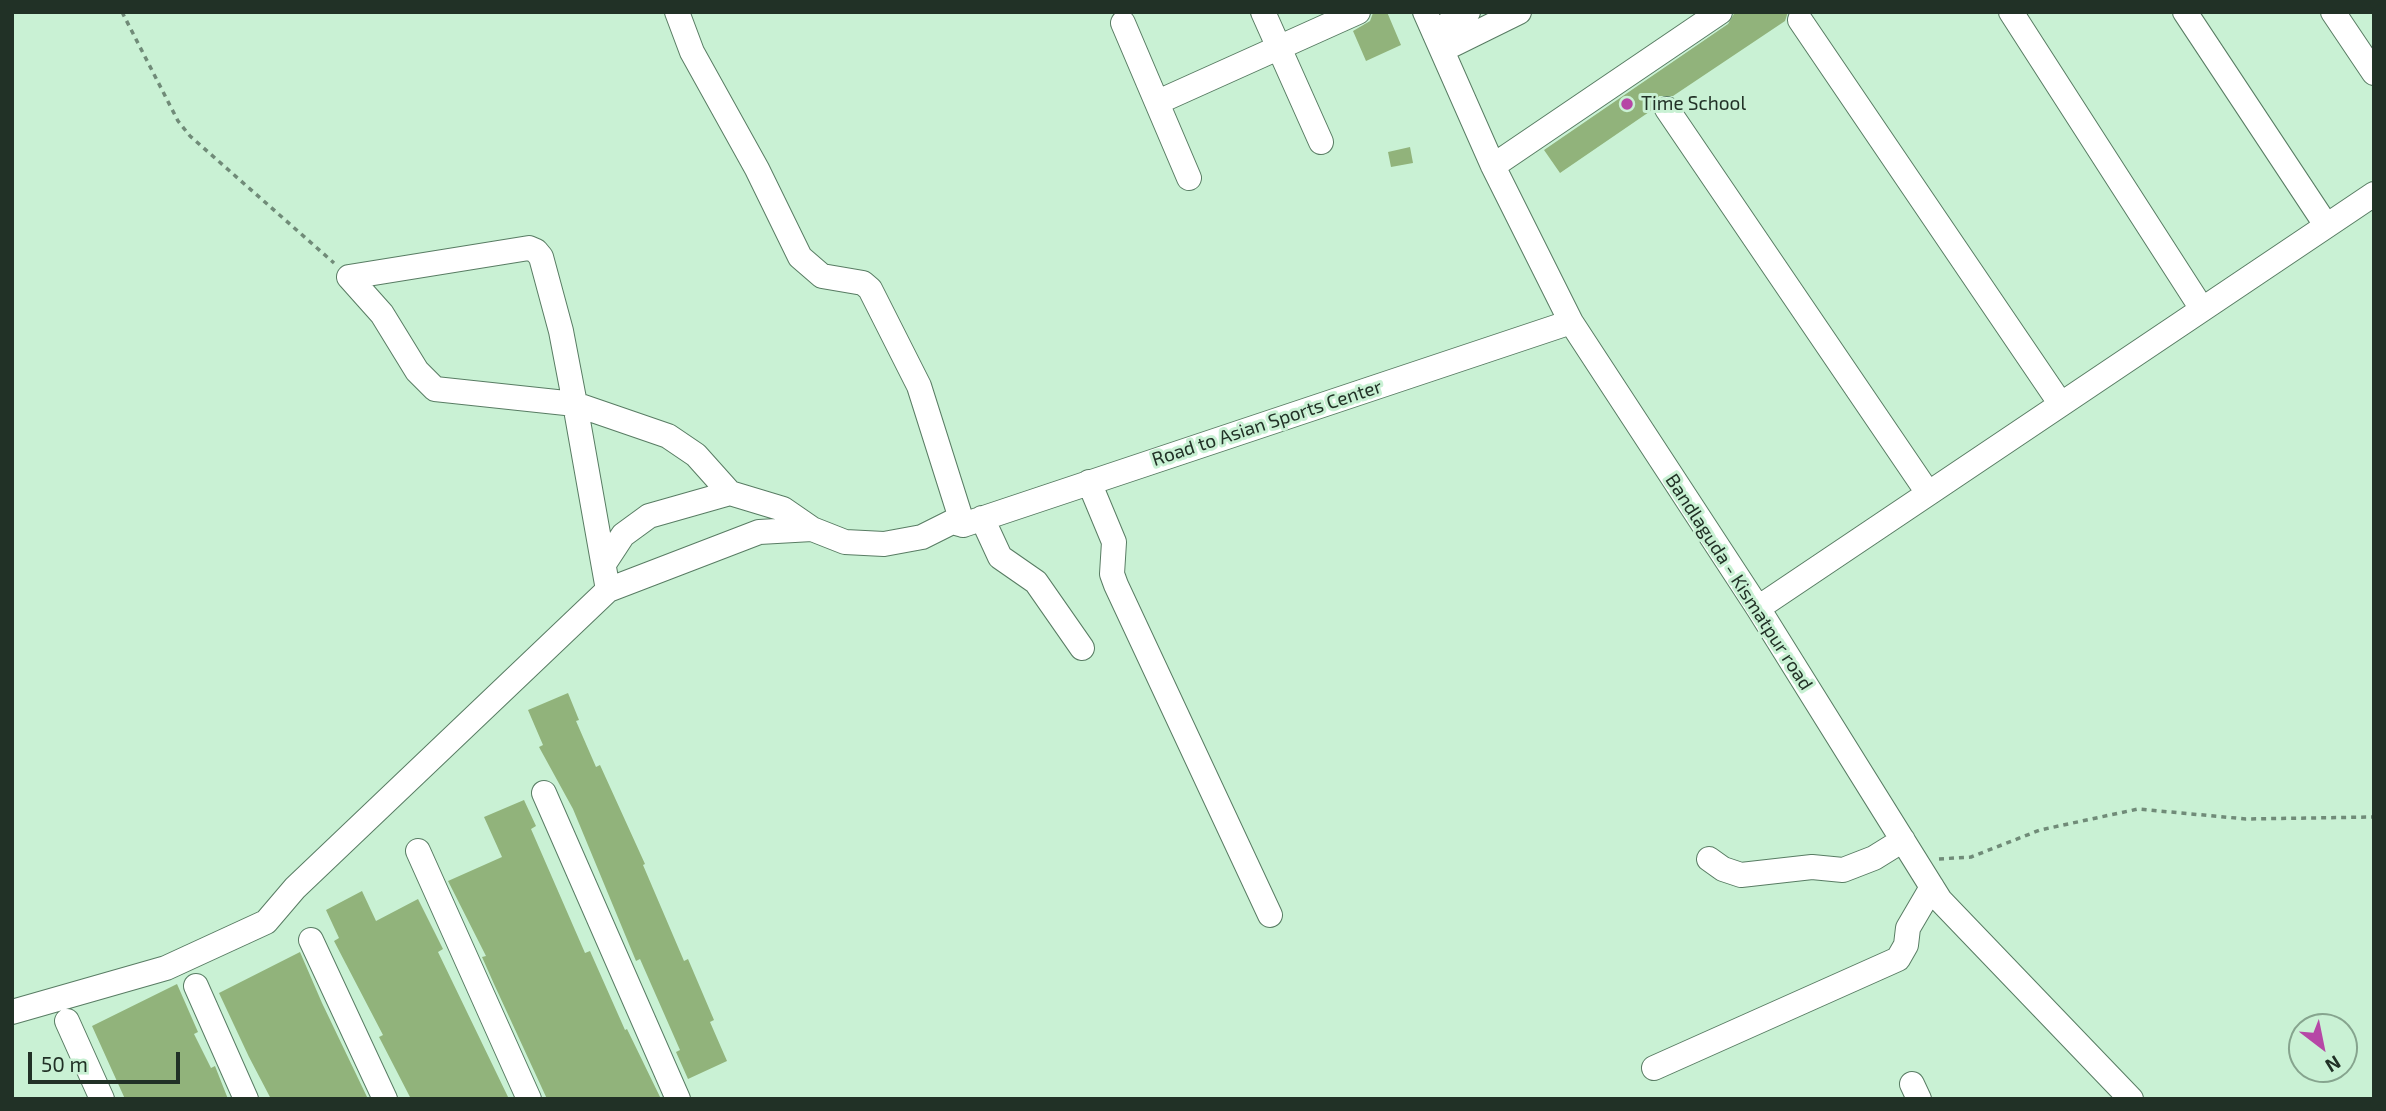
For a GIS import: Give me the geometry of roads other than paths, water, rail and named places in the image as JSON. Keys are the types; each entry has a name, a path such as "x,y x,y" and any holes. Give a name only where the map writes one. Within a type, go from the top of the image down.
{"street":[{"path":"677,12 692,51 757,169 800,257 822,276 863,283 870,289 919,386 973,522 1000,557 1037,582 1082,648"},
{"path":"1263,12 1321,142"},
{"path":"1158,102 1358,12"},
{"path":"1434,31 1468,12"},
{"path":"1434,31 1519,12"},
{"path":"1493,166 1720,12"},
{"path":"2011,12 2202,309"},
{"path":"2185,12 2326,225"},
{"path":"2333,12 2374,73"},
{"path":"1800,20 2060,403"},
{"path":"1123,23 1189,178"},
{"name":"Bandlaguda - Kismatpur road","path":"1434,31 1493,166 1571,322 1758,608 1940,900 2126,1098"},
{"path":"1667,109 1928,494"},
{"path":"1758,608 2374,194"},
{"path":"608,590 575,404 561,331 541,257 529,248 349,277 377,307 417,371 435,389 575,404 668,436 696,455 730,493 783,509 812,529"},
{"name":"Road to Asian Sports Center","path":"812,529 845,541 884,544 922,537 952,522 973,522 1571,322"},
{"path":"1089,482 1114,542 1112,574 1116,585 1270,915"},
{"path":"604,564 623,535 649,516 730,493"},
{"path":"12,1012 166,968 266,922 295,888 608,590 759,532 812,529"},
{"path":"544,793 678,1099"},
{"path":"418,851 529,1099"},
{"path":"1709,859 1723,869 1741,876 1799,868 1843,870 1909,851"},
{"path":"1654,1068 1898,959 1906,945 1908,928 1932,887"},
{"path":"312,940 384,1099"},
{"path":"196,986 246,1099"},
{"path":"66,1021 102,1099"}],"place":[{"name":"Time School","path":"1627,104"}]}
